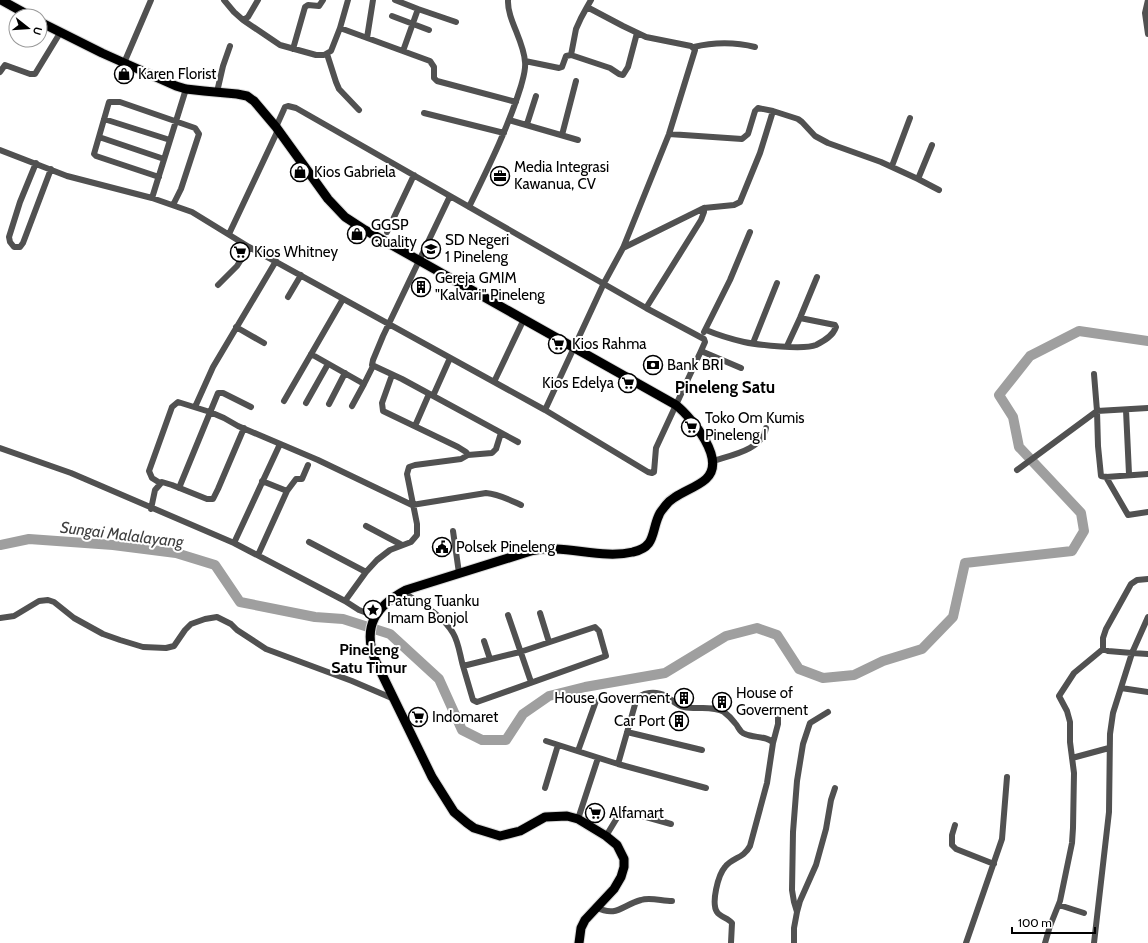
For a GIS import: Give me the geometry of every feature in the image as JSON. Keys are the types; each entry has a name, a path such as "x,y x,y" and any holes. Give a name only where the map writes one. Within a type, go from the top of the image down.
{"highway":[{"path":"1,0 16,8"},
{"path":"48,26 176,86 186,89 237,94 250,98 258,104 328,200 345,218 676,405 696,426 709,450 713,461 711,472 706,480 667,504 659,516 652,540 641,550 631,553 595,553 563,549 538,549 460,573 403,592 390,600 374,619 370,634 370,648 394,699 432,777 454,812 474,828 500,836 520,831 545,817 567,816 578,819 606,836 619,848 624,859 624,867 617,885 596,907 583,924 579,943"}],"street":[{"path":"124,63 151,0"},
{"path":"224,0 243,20 280,44 316,55 327,54 331,51 340,28 348,0"},
{"path":"243,20 248,17 258,0"},
{"path":"293,49 306,7 308,5 319,6 323,0"},
{"path":"367,38 373,0"},
{"path":"395,0 456,22"},
{"path":"469,207 504,133 516,102 524,72 526,61 509,9 508,0"},
{"path":"571,55 578,24 591,0"},
{"path":"1148,0 1145,15 1148,34"},
{"path":"587,7 637,33 648,37 694,47 723,44 743,44 755,47"},
{"path":"403,51 418,8"},
{"path":"392,16 429,30"},
{"path":"340,28 432,62 434,67 434,78 438,82 516,102"},
{"path":"0,72 5,65 30,74 35,74 60,33"},
{"path":"526,61 559,68 562,66 566,56 571,55 610,68 623,75 628,67 637,33"},
{"path":"217,92 223,66 230,46"},
{"path":"545,410 604,283 622,248 669,134 695,50 694,47"},
{"path":"327,54 339,89 359,110"},
{"path":"562,135 576,81"},
{"path":"152,198 186,89"},
{"path":"527,124 536,96"},
{"path":"159,177 96,156 94,154 109,102 112,101 176,121 195,128 199,134 181,189 174,205"},
{"path":"0,150 67,176 152,198 174,205 197,215 249,247 545,410 619,455 652,473 654,472 655,468 655,451 705,342 702,337 646,308 293,107 285,107 277,129 229,234"},
{"path":"669,134 740,139 748,134 756,109 772,111 800,120 815,136 828,143 892,166 939,190"},
{"path":"622,248 704,208 734,205 740,202 760,153 772,111"},
{"path":"424,113 504,133"},
{"path":"892,166 910,118"},
{"path":"104,119 170,140"},
{"path":"509,120 578,140"},
{"path":"99,137 164,159"},
{"path":"918,179 932,145"},
{"path":"36,163 20,202 9,237 10,242 14,247 19,248 23,243 51,170"},
{"path":"387,232 414,175"},
{"path":"352,406 373,366 373,360 389,323 450,196"},
{"path":"646,308 701,220 704,208"},
{"path":"702,337 727,286 750,232"},
{"path":"218,285 237,266 249,247"},
{"path":"194,407 213,367 276,261"},
{"path":"288,297 301,275"},
{"path":"787,346 817,277"},
{"path":"753,343 777,283"},
{"path":"284,401 343,299"},
{"path":"706,330 753,343 805,347 816,345 831,336 836,327 835,325 800,318"},
{"path":"494,382 524,319"},
{"path":"236,327 264,343"},
{"path":"701,351 741,368"},
{"path":"311,354 364,384"},
{"path":"414,426 450,358"},
{"path":"306,403 328,364"},
{"path":"373,366 431,395 518,442"},
{"path":"329,404 345,374"},
{"path":"1094,374 1101,476 1106,477 1129,474 1148,474"},
{"path":"392,375 382,403 383,411 464,450 468,453 468,455"},
{"path":"179,488 218,393 220,392 251,407"},
{"path":"244,428 213,499 208,499 152,478 149,471 172,407 178,402 210,412 318,460 412,505 486,493 493,493 502,496 521,505"},
{"path":"1017,470 1097,411 1148,408"},
{"path":"1126,410 1129,474"},
{"path":"713,461 751,447 763,438 766,428"},
{"path":"345,601 366,572 384,555 411,542 417,535 417,524 407,474 409,468 415,465 461,459 468,455 492,453 496,449 501,433"},
{"path":"234,544 280,444"},
{"path":"0,448 70,473 234,544 345,601 374,619"},
{"path":"258,555 287,491 296,479 302,479 308,465"},
{"path":"1106,477 1128,515 1148,512"},
{"path":"262,481 287,491"},
{"path":"151,509 154,493 160,482"},
{"path":"366,526 402,546"},
{"path":"453,531 460,573"},
{"path":"309,542 366,572"},
{"path":"1103,649 1102,638 1131,584 1137,580 1148,579"},
{"path":"403,592 438,617 454,635 469,690 475,702 606,656 599,631 596,627 520,652 463,666"},
{"path":"0,618 14,616 39,601 48,600 54,602 74,618 109,636 143,647 166,648 174,646 185,630 192,624 205,619 217,617 231,624 237,630 263,647 352,681 394,699"},
{"path":"540,613 549,642"},
{"path":"508,615 531,682"},
{"path":"1094,943 1109,812 1109,748 1113,713 1132,653 1148,617"},
{"path":"484,641 490,659"},
{"path":"1103,649 1108,651 1148,654"},
{"path":"1045,943 1059,905 1072,835 1074,773 1070,742 1070,722 1067,711 1059,697 1075,672 1103,649"},
{"path":"1121,688 1148,692"},
{"path":"618,764 638,696 644,693 664,695 679,706 685,708 722,711 742,732 755,737 768,739 773,743"},
{"path":"578,751 596,701"},
{"path":"797,912 792,890 793,832 799,769 803,744 810,723 828,712"},
{"path":"732,943 732,923 717,912 715,907 714,902 716,890 724,868 731,861 747,852 750,846 767,783 778,717"},
{"path":"627,732 702,750"},
{"path":"546,741 618,764 706,788"},
{"path":"545,788 558,745"},
{"path":"1072,758 1109,748"},
{"path":"578,819 598,758"},
{"path":"966,943 1000,848 1004,829 1007,777"},
{"path":"794,943 794,928 797,912 802,895 816,865 835,788"},
{"path":"606,836 620,813 623,811 671,824"},
{"path":"955,825 952,835 952,845 956,849 994,864"},
{"path":"596,907 604,912 611,912 620,910 640,900 648,899 672,901"},
{"path":"1059,905 1084,913"}],"waterway":[{"name":"Sungai Malalayang","path":"0,545 29,539 113,545 176,553 215,565 240,602 315,617 343,619 390,634 439,679 462,730 482,740 506,740 523,714 549,696 585,687 665,673 726,636 757,628 777,635 799,669 823,678 854,675 883,661 922,649 953,617 965,563 1072,551 1084,531 1081,513 1019,447 1013,417 999,395 1030,356 1079,331 1148,341"}],"place":[{"name":"Karen Florist","path":"124,74"},
{"name":"Kios Gabriela","path":"300,172"},
{"name":"Media Integrasi Kawanua, CV","path":"500,176"},
{"name":"GGSP Quality","path":"357,234"},
{"name":"SD Negeri 1 Pineleng","path":"431,249"},
{"name":"Kios Whitney","path":"240,252"},
{"name":"Gereja GMIM \"Kalvari\" Pineleng","path":"421,287"},
{"name":"Kios Rahma","path":"558,344"},
{"name":"Bank BRI","path":"653,365"},
{"name":"Kios Edelya","path":"628,383"},
{"name":"Toko Om Kumis Pineleng I","path":"691,427"},
{"name":"Polsek Pineleng","path":"442,547"},
{"name":"Patung Tuanku Imam Bonjol","path":"373,610"},
{"name":"House Goverment","path":"684,698"},
{"name":"House of Goverment","path":"722,702"},
{"name":"Indomaret","path":"418,717"},
{"name":"Car Port","path":"679,721"},
{"name":"Alfamart","path":"595,813"}],"district":[{"name":"Pineleng Satu","path":"725,387"},
{"name":"Pineleng Satu Timur","path":"369,658"}]}
